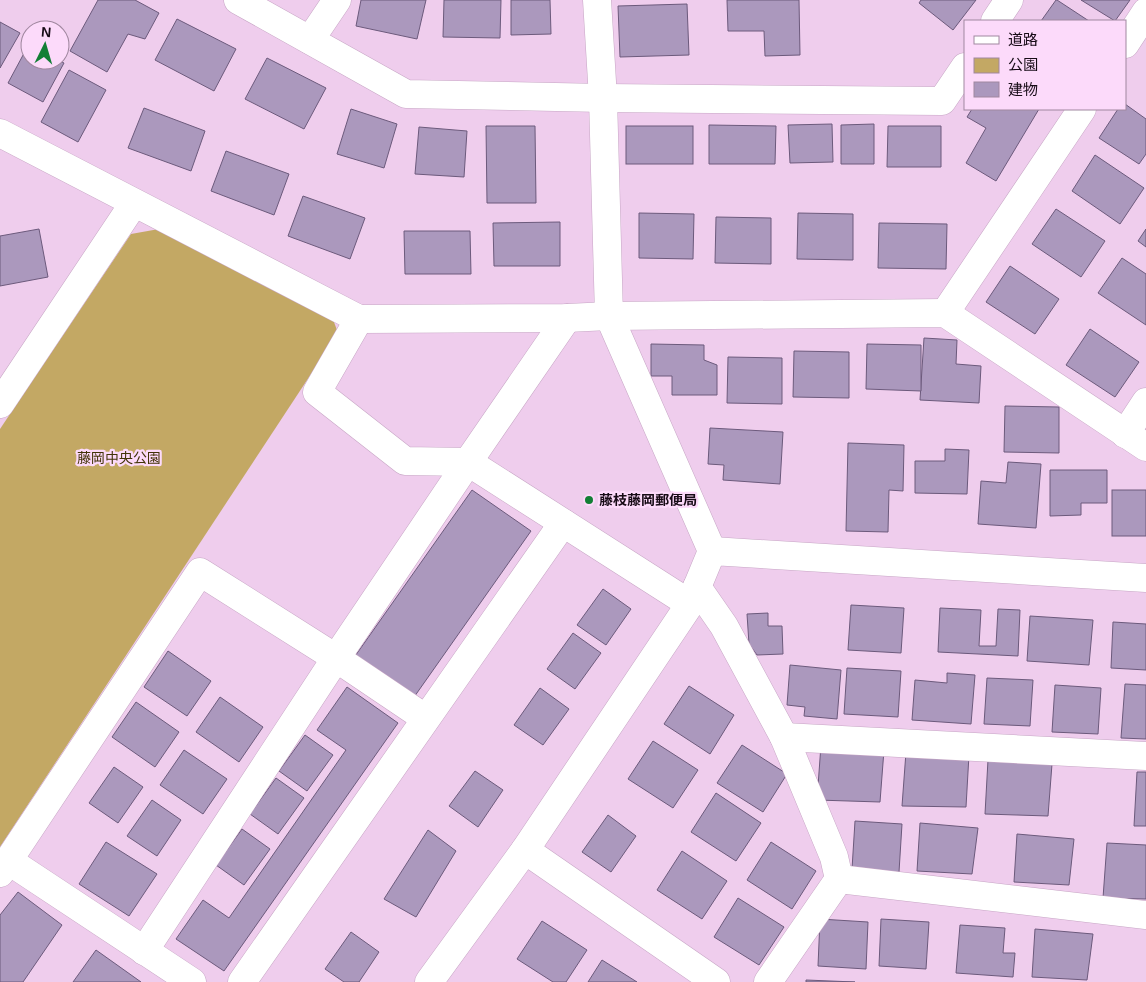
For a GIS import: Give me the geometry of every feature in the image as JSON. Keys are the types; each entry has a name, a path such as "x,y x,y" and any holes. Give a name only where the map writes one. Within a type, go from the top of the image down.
{"street":[{"path":"238,0 406,94 942,102 964,69"},
{"path":"310,40 337,0"},
{"path":"429,982 525,850 693,595 712,551 609,316 603,98 597,0"},
{"path":"996,20 1010,0"},
{"path":"1126,42 1146,12"},
{"path":"945,313 1081,110"},
{"path":"0,134 359,319 945,313 1136,441 1146,402"},
{"path":"0,404 134,203"},
{"path":"144,951 336,658 567,318"},
{"path":"359,319 317,392 405,461 468,462 563,523 693,595 724,626 784,737 834,857 838,879 768,982"},
{"path":"242,982 563,523"},
{"path":"712,551 1146,578"},
{"path":"192,982 4,867 200,572 336,658 425,718"},
{"path":"784,737 1146,756"},
{"path":"525,850 716,982"},
{"path":"838,879 1146,915"}],"green space":[{"name":"藤岡中央公園","path":"159,229 331,314 338,333 0,847 0,429 131,234"}],"building":[{"path":"98,0 135,0 159,13 145,39 128,34 107,72 70,51"},
{"path":"361,0 426,0 417,39 356,26"},
{"path":"444,0 501,0 500,38 443,37"},
{"path":"511,0 550,0 551,34 511,35"},
{"path":"727,0 799,0 800,55 765,56 764,31 728,31"},
{"path":"921,0 976,0 953,30 919,3"},
{"path":"1057,0 1087,20 1042,20"},
{"path":"1081,0 1130,0 1116,20"},
{"path":"687,4 689,55 620,57 618,6"},
{"path":"177,19 236,49 214,91 155,60"},
{"path":"0,22 20,33 0,68"},
{"path":"267,58 326,88 304,129 245,99"},
{"path":"20,61 20,70 60,70 43,102 8,83"},
{"path":"69,70 106,90 78,142 41,122"},
{"path":"1126,105 1146,119 1146,154 1139,164 1099,138 1117,110 1126,110"},
{"path":"144,108 205,131 191,171 128,148"},
{"path":"351,109 397,124 384,168 337,154"},
{"path":"971,110 1038,110 996,181 966,163 986,128 967,117"},
{"path":"832,124 833,162 790,163 788,125"},
{"path":"874,124 874,164 841,164 841,125"},
{"path":"709,125 776,126 775,164 709,164"},
{"path":"486,126 535,126 536,203 487,203"},
{"path":"626,126 693,126 693,164 626,164"},
{"path":"888,126 941,126 941,167 887,167"},
{"path":"419,127 467,131 464,177 415,174"},
{"path":"226,151 289,174 274,215 211,191"},
{"path":"1095,155 1144,188 1120,224 1072,191"},
{"path":"303,196 365,218 350,259 288,236"},
{"path":"1056,209 1105,241 1081,277 1032,244"},
{"path":"639,213 694,214 693,259 639,258"},
{"path":"798,213 853,214 853,260 797,259"},
{"path":"716,217 771,218 771,264 715,263"},
{"path":"560,222 560,266 494,266 493,223"},
{"path":"879,223 947,224 946,269 878,268"},
{"path":"39,229 48,277 0,286 0,236"},
{"path":"1146,229 1146,247 1138,241"},
{"path":"404,231 470,231 471,274 405,274"},
{"path":"1122,258 1146,274 1146,325 1098,293"},
{"path":"1010,266 1059,299 1035,334 986,302"},
{"path":"1090,329 1139,362 1115,397 1066,365"},
{"path":"924,338 957,340 956,364 981,366 979,403 920,400"},
{"path":"651,344 704,345 704,360 717,365 717,395 672,395 672,376 651,376"},
{"path":"867,344 921,345 921,391 866,389"},
{"path":"794,351 849,352 849,398 793,397"},
{"path":"728,357 782,358 782,404 727,403"},
{"path":"1005,406 1059,407 1059,453 1004,452"},
{"path":"710,428 783,432 780,484 723,480 724,465 708,464"},
{"path":"848,443 904,445 903,491 889,490 888,532 846,531"},
{"path":"945,449 969,450 967,494 915,493 915,461 945,461"},
{"path":"1008,462 1041,464 1036,528 978,524 981,481 1006,483"},
{"path":"1050,470 1107,470 1107,503 1081,503 1081,515 1050,516"},
{"path":"472,490 531,531 412,700 353,659"},
{"path":"1112,490 1146,490 1146,536 1112,536"},
{"path":"603,589 631,609 606,645 577,625"},
{"path":"851,605 904,608 901,653 848,650"},
{"path":"940,608 981,610 979,646 996,646 998,609 1020,610 1018,656 938,652"},
{"path":"768,613 768,626 782,626 783,654 757,655 749,644 747,614"},
{"path":"1030,616 1093,620 1089,665 1027,661"},
{"path":"1113,622 1146,624 1146,670 1111,668"},
{"path":"573,633 601,653 575,689 547,669"},
{"path":"168,651 211,681 187,716 144,687"},
{"path":"790,665 841,670 837,719 804,716 805,707 787,705"},
{"path":"847,668 901,671 898,717 844,714"},
{"path":"947,673 975,675 971,724 912,720 915,680 947,683"},
{"path":"987,678 1033,680 1030,726 984,724"},
{"path":"1125,684 1146,685 1146,739 1121,738"},
{"path":"1055,685 1101,688 1098,734 1052,732"},
{"path":"689,686 734,715 710,754 664,724"},
{"path":"347,687 398,723 224,971 176,939 203,900 229,918 346,750 317,730"},
{"path":"540,688 569,709 543,745 514,725"},
{"path":"220,697 263,727 239,762 196,732"},
{"path":"136,702 179,732 155,767 112,737"},
{"path":"305,735 333,755 307,791 279,771"},
{"path":"653,741 698,770 673,808 628,779"},
{"path":"742,745 787,774 763,812 717,783"},
{"path":"821,745 884,750 880,802 817,800"},
{"path":"184,750 227,779 203,814 160,785"},
{"path":"906,752 969,755 966,807 902,806"},
{"path":"988,760 1052,764 1048,816 985,814"},
{"path":"114,767 143,787 118,823 89,803"},
{"path":"475,771 503,790 478,827 449,806"},
{"path":"1137,772 1146,772 1146,826 1134,826"},
{"path":"276,778 304,798 278,834 250,814"},
{"path":"716,793 761,823 736,861 691,832"},
{"path":"152,800 181,820 157,856 127,836"},
{"path":"608,815 636,836 611,872 582,852"},
{"path":"855,821 902,824 899,872 852,869"},
{"path":"920,823 978,828 972,874 917,871"},
{"path":"242,829 270,849 244,885 216,865"},
{"path":"428,830 456,851 416,917 384,899"},
{"path":"1017,834 1074,839 1069,885 1014,882"},
{"path":"106,842 157,874 129,916 79,884"},
{"path":"771,842 816,871 792,909 747,880"},
{"path":"1107,843 1146,845 1146,899 1103,898"},
{"path":"682,851 727,881 702,919 657,890"},
{"path":"18,892 62,925 23,982 0,982 0,915"},
{"path":"738,898 784,927 759,965 714,937"},
{"path":"820,919 868,922 866,969 818,966"},
{"path":"881,919 929,922 926,969 879,966"},
{"path":"542,921 587,950 566,982 553,982 517,959"},
{"path":"960,925 1005,928 1003,953 1015,953 1013,977 956,973"},
{"path":"1035,929 1093,934 1087,980 1032,977"},
{"path":"351,932 379,952 359,982 344,982 325,969"},
{"path":"96,950 141,982 73,982"},
{"path":"602,960 637,982 588,982"},
{"path":"806,980 855,982 806,982"}],"place":[{"name":"藤枝藤岡郵便局","path":"589,500"}]}
